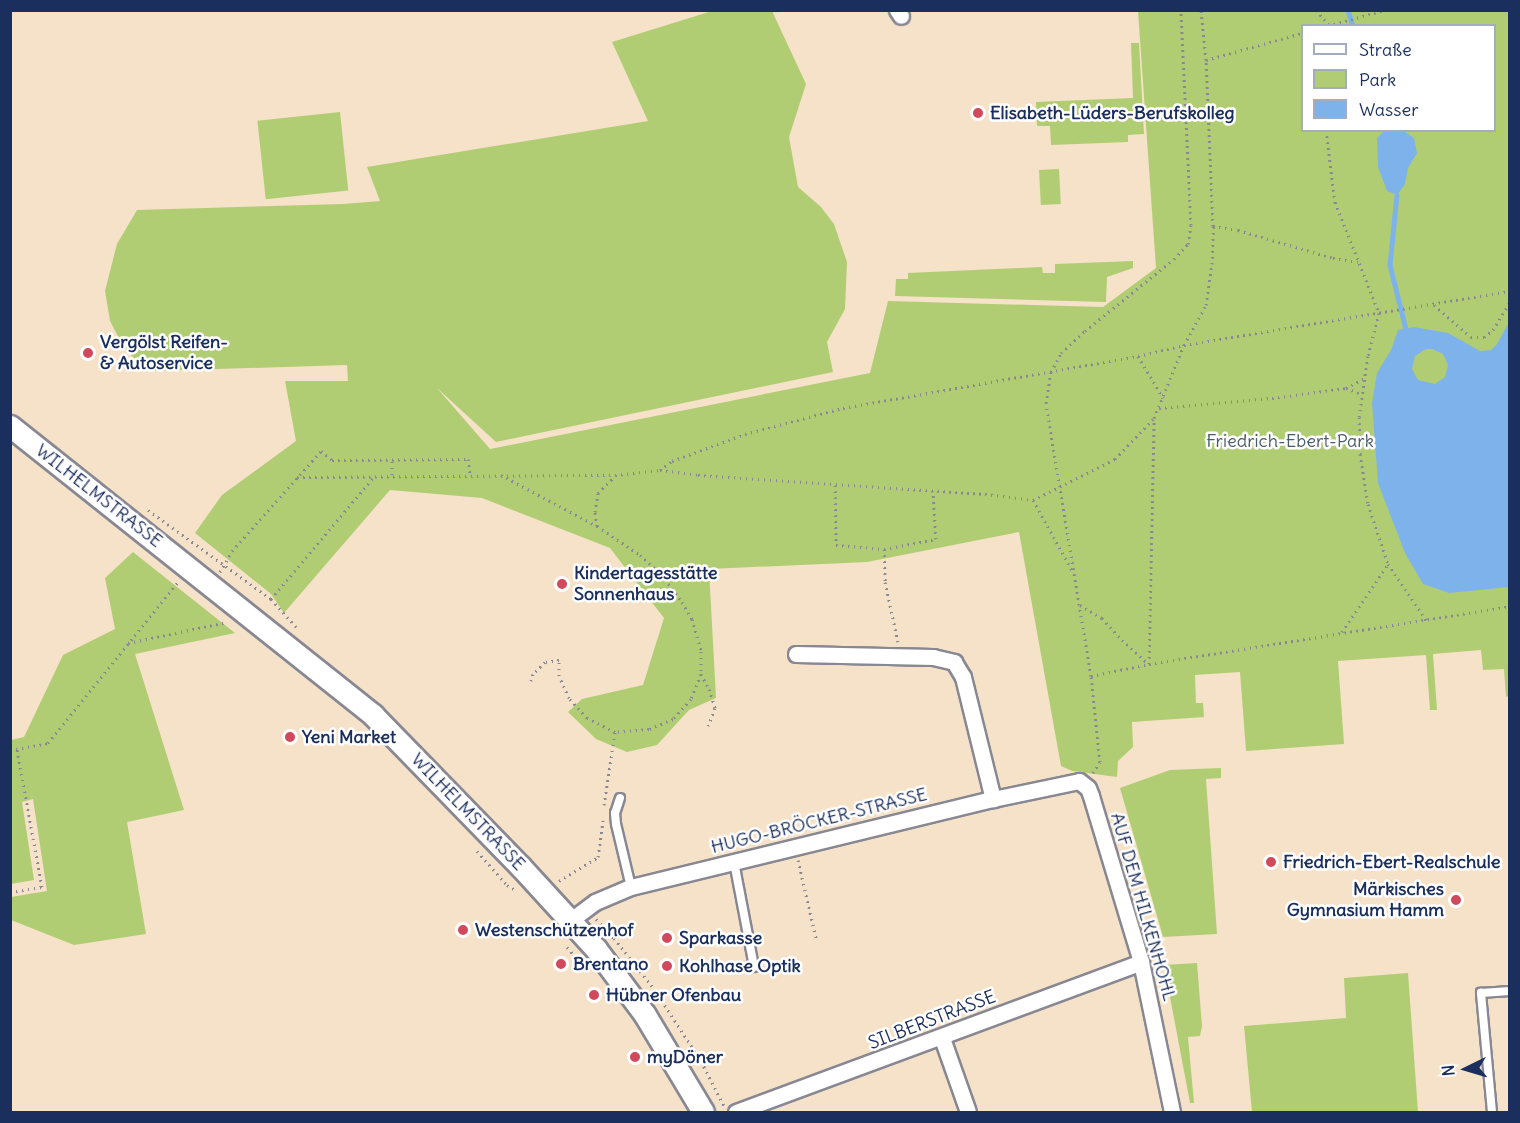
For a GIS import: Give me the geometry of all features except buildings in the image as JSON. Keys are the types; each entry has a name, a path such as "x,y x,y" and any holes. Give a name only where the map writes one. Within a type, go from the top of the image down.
{"main road":[{"name":"WILHELMSTRASSE","path":"10,426 373,715 571,920 630,993 703,1113"}],"street":[{"path":"796,654 940,657 954,662 959,668 993,799"},
{"name":"HUGO-BRÖCKER-STRASSE","path":"571,920 594,902 631,887 1074,780 1084,784"},
{"name":"AUF DEM HILKENHOHL","path":"1084,784 1091,796 1142,962 1172,1113"},
{"name":"SILBERSTRASSE","path":"736,1113 1142,962"},
{"path":"942,1038 968,1113"}],"lane":[{"path":"620,798 615,813 616,824 631,887"},
{"path":"734,862 754,967"},
{"path":"1492,1113 1481,993 1509,990"}],"path":[{"path":"1084,784 1100,762 1091,676 1046,403 1051,372 1061,353 1174,259 1188,244 1191,225 1181,10"},
{"path":"297,477 615,475 660,470 698,475 1033,500 1115,459 1154,418 1164,399 1184,345 1206,305 1212,264 1213,226 1206,60 1201,10"},
{"path":"1316,10 1328,24"},
{"path":"1333,24 1384,10"},
{"path":"1206,60 1301,33"},
{"path":"1326,132 1335,202 1379,313 1362,394 1360,454 1368,504 1389,564 1426,620"},
{"path":"1213,226 1238,230 1333,258 1358,262"},
{"path":"660,470 672,461 745,434 807,416 1138,356 1184,345 1509,291"},
{"path":"1433,304 1471,337 1484,337 1493,330 1509,302"},
{"path":"1138,356 1164,399"},
{"path":"1159,408 1272,398 1346,388 1365,378"},
{"path":"1346,388 1362,394"},
{"path":"1149,664 1154,418"},
{"path":"225,563 232,551 321,450 332,460 468,459 470,475"},
{"path":"392,460 392,477"},
{"path":"499,475 597,526 640,555 673,589 692,619 701,651 701,674 691,699 673,718 649,729 615,732 587,718 572,703 559,675 559,660 545,662 533,674 531,681"},
{"path":"597,526 594,512 598,493 615,475"},
{"path":"271,599 373,478"},
{"path":"835,485 836,545 884,549 936,539 933,491"},
{"path":"1033,500 1074,574"},
{"path":"884,549 885,582 901,656"},
{"path":"1342,633 1389,564"},
{"path":"10,750 48,743 180,579"},
{"path":"1080,605 1102,618 1149,664"},
{"path":"1091,676 1149,664 1509,606"},
{"path":"127,644 232,620 222,612"},
{"path":"701,674 710,689 716,708 708,726"},
{"path":"559,881 598,857 615,732"},
{"path":"10,892 42,887 17,749"},
{"path":"471,844 521,897"},
{"path":"794,847 816,938"},
{"path":"566,946 587,970"}],"green space":[{"name":"Friedrich-Ebert-Park","path":"712,11 772,11 806,84 789,137 798,187 821,207 834,224 847,262 845,309 827,342 833,372 496,442 437,388 490,449 870,373 888,301 1103,307 1156,268 1138,11 1509,11 1509,696 1506,697 1504,669 1483,670 1481,650 1433,654 1437,710 1430,710 1426,655 1338,661 1344,744 1246,751 1240,672 1195,675 1196,703 1203,703 1204,717 1132,722 1133,747 1118,761 1117,777 1072,771 1061,766 1019,532 867,562 709,569 716,698 689,710 657,745 627,752 596,739 568,712 582,699 643,685 664,618 610,548 482,498 390,490 284,613 271,594 195,533 222,495 296,441 285,381 348,381 347,365 155,371 138,363 123,346 110,321 105,291 117,244 137,210 380,201 367,167 648,121 612,42"},
{"path":"1131,43 1139,43 1144,134 1128,135 1128,142 1051,145 1050,126 1037,126 1036,102 1133,98"},
{"path":"340,112 348,191 266,199 257,121"},
{"path":"1059,169 1061,204 1041,205 1039,170"},
{"path":"1133,261 1133,268 1107,277 1106,302 895,296 896,279 908,279 908,273 1042,267 1043,273 1055,273 1055,264"},
{"path":"133,552 235,633 135,654 184,810 127,822 146,934 74,945 11,920 11,897 47,891 33,799 22,802 34,880 11,884 11,740 24,737 63,655 115,629 105,578"},
{"path":"1221,768 1221,778 1206,779 1217,934 1163,937 1120,788 1170,770"},
{"path":"1197,963 1202,1026 1200,1036 1188,1037 1194,1103 1190,1103 1164,965"},
{"path":"1408,973 1418,1112 1252,1112 1244,1026 1346,1018 1344,978"}],"water":[{"path":"1383,132 1405,132 1414,138 1417,153 1408,168 1405,184 1397,195 1387,191 1378,167 1377,138"},
{"path":"1509,322 1509,587 1449,593 1423,584 1405,553 1378,483 1372,403 1377,373 1391,350 1398,330 1414,327 1448,333 1480,351 1491,350 1497,344","holes":["1426,349 1443,354 1448,365 1445,377 1435,384 1418,380 1412,369 1415,356"]}],"waterway":[{"path":"1348,10 1352,24"},
{"path":"1397,195 1390,265 1406,329"}],"place":[{"name":"Elisabeth-Lüders-Berufskolleg","path":"978,113"},
{"name":"Vergölst Reifen- & Autoservice","path":"88,353"},
{"name":"Kindertagesstätte Sonnenhaus","path":"562,584"},
{"name":"Yeni Market","path":"290,737"},
{"name":"Friedrich-Ebert-Realschule","path":"1271,862"},
{"name":"Märkisches Gymnasium Hamm","path":"1456,900"},
{"name":"Westenschützenhof","path":"463,930"},
{"name":"Sparkasse","path":"667,938"},
{"name":"Brentano","path":"561,964"},
{"name":"Kohlhase Optik","path":"667,966"},
{"name":"Hübner Ofenbau","path":"594,995"},
{"name":"myDöner","path":"635,1057"}]}
